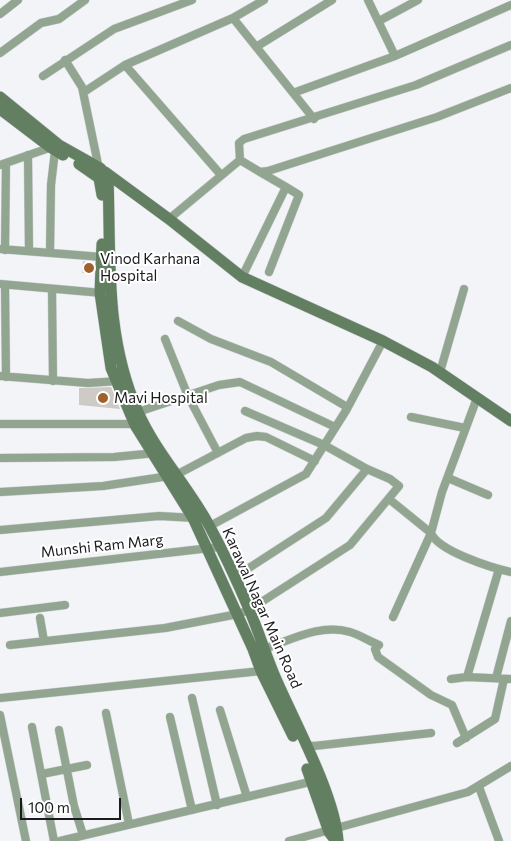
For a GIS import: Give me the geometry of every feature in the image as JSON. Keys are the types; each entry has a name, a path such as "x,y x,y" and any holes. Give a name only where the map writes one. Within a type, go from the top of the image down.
{"street":[{"path":"0,14 18,0"},
{"path":"0,52 41,23 59,19 85,0"},
{"path":"43,76 114,29 192,0"},
{"path":"84,92 125,65 233,18 264,0"},
{"path":"256,47 332,0"},
{"path":"368,0 380,21 394,56"},
{"path":"380,21 418,0"},
{"path":"293,92 394,56 511,5"},
{"path":"233,18 314,119"},
{"path":"240,160 239,143 244,139 314,119 416,85 511,45"},
{"path":"65,60 84,92 100,173"},
{"path":"125,65 221,176"},
{"path":"260,172 427,120 511,88"},
{"path":"0,97 55,148"},
{"path":"0,110 55,148 100,173 169,219 242,276 272,292 383,341 440,372 511,421"},
{"path":"55,148 3,164 2,249 102,257"},
{"path":"50,253 51,185 55,148"},
{"path":"28,155 29,251"},
{"path":"169,219 240,160"},
{"path":"240,160 299,195 269,272"},
{"name":"Karawal Nagar Main Road","path":"100,173 104,293 118,348 121,381 156,453 202,521 261,671 317,780"},
{"name":"Karawal Nagar Main Road","path":"100,173 108,177 109,200 104,293"},
{"path":"242,276 286,187"},
{"path":"104,293 3,285 3,376 88,383 121,381"},
{"path":"440,372 464,289"},
{"path":"52,290 53,381"},
{"path":"178,321 212,339 271,362 348,407"},
{"path":"165,339 188,396 218,453"},
{"path":"0,530 158,516 202,521 299,479 315,461 336,427 383,341"},
{"path":"0,424 139,420 188,396 219,385 240,382 336,427"},
{"path":"393,617 430,533 476,398"},
{"path":"10,645 165,628 250,610 350,545 399,486 390,479 367,469 324,445 246,411"},
{"path":"410,417 465,428"},
{"path":"0,492 103,486 172,476 246,438 257,436 266,437 315,461"},
{"path":"0,458 114,457 156,453"},
{"path":"235,578 326,518 367,469"},
{"path":"448,478 488,495"},
{"path":"389,499 436,540 498,570 511,572"},
{"name":"Karawal Nagar Main Road","path":"202,521 213,548 235,578 250,610 264,649 305,745 335,836"},
{"name":"Munshi Ram Marg","path":"0,572 213,548"},
{"path":"468,677 498,570"},
{"path":"0,613 65,605"},
{"path":"40,618 44,642"},
{"path":"457,743 495,720 504,678 511,621"},
{"path":"264,649 318,631 333,629 350,632 379,645 375,649 378,657 430,695 452,705 466,738"},
{"path":"0,698 261,671"},
{"path":"451,679 468,677 504,678"},
{"path":"192,698 217,805"},
{"path":"220,710 248,797"},
{"path":"106,714 129,824"},
{"path":"0,715 26,841"},
{"path":"170,717 192,810"},
{"path":"32,727 54,841"},
{"path":"59,730 74,806 83,835"},
{"path":"305,745 314,746 431,733"},
{"path":"42,774 87,765"},
{"path":"289,841 335,836 479,787 511,766"},
{"path":"60,841 317,780"},
{"path":"479,787 498,841"}],"building":[{"path":"83,261 94,265 93,274 82,273"},
{"path":"111,387 120,409 79,405 79,388"}],"place":[{"name":"Vinod Karhana Hospital","path":"89,268"},
{"name":"Mavi Hospital","path":"103,398"}]}
